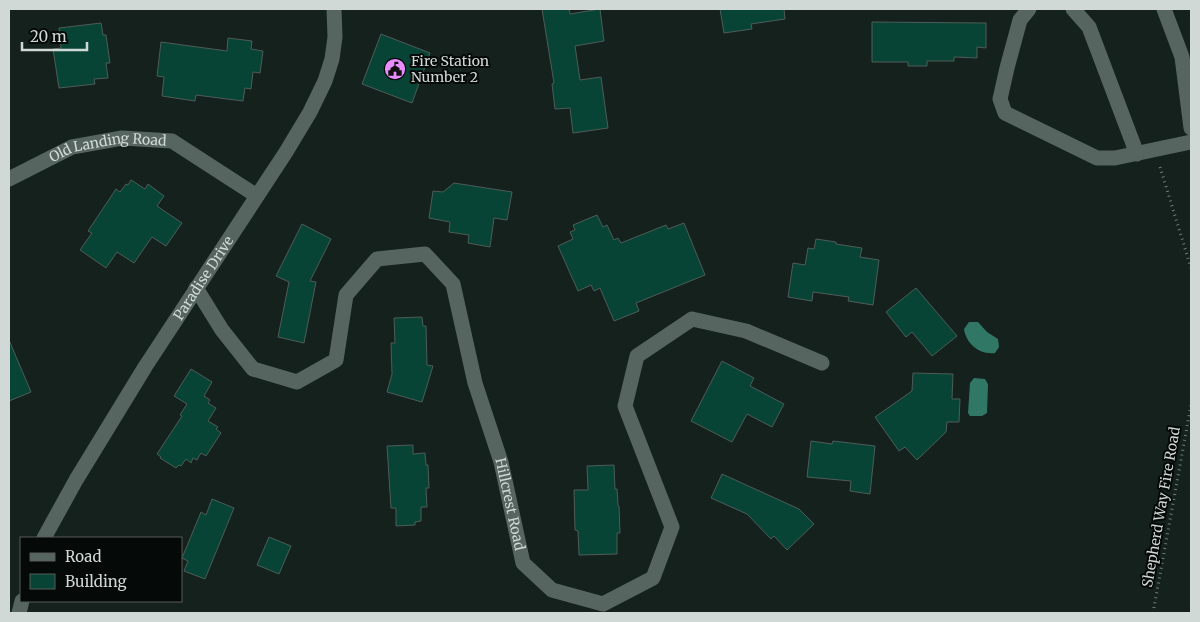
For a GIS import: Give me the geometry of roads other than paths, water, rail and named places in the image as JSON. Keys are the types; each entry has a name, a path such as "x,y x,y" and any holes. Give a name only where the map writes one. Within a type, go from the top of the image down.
{"street":[{"name":"Paradise Drive","path":"45,537 80,473 196,288 302,125 325,81 334,47 334,9"},
{"path":"1029,9 1020,20 1007,68 1000,99 1005,113 1097,158 1115,158 1191,142"},
{"path":"1073,9 1089,27 1136,154"},
{"path":"1164,9 1182,58 1191,128"},
{"name":"Old Landing Road","path":"9,179 72,147 122,138 172,141 256,196"},
{"name":"Hillcrest Road","path":"196,288 222,330 253,369 297,382 336,360 346,295 377,259 425,254 453,284 475,383 501,462 523,563 552,590 603,604 652,578 672,526 625,406 637,356 692,319 746,331 822,363"}],"place":[{"name":"Fire Station Number 2","path":"395,69"}]}
